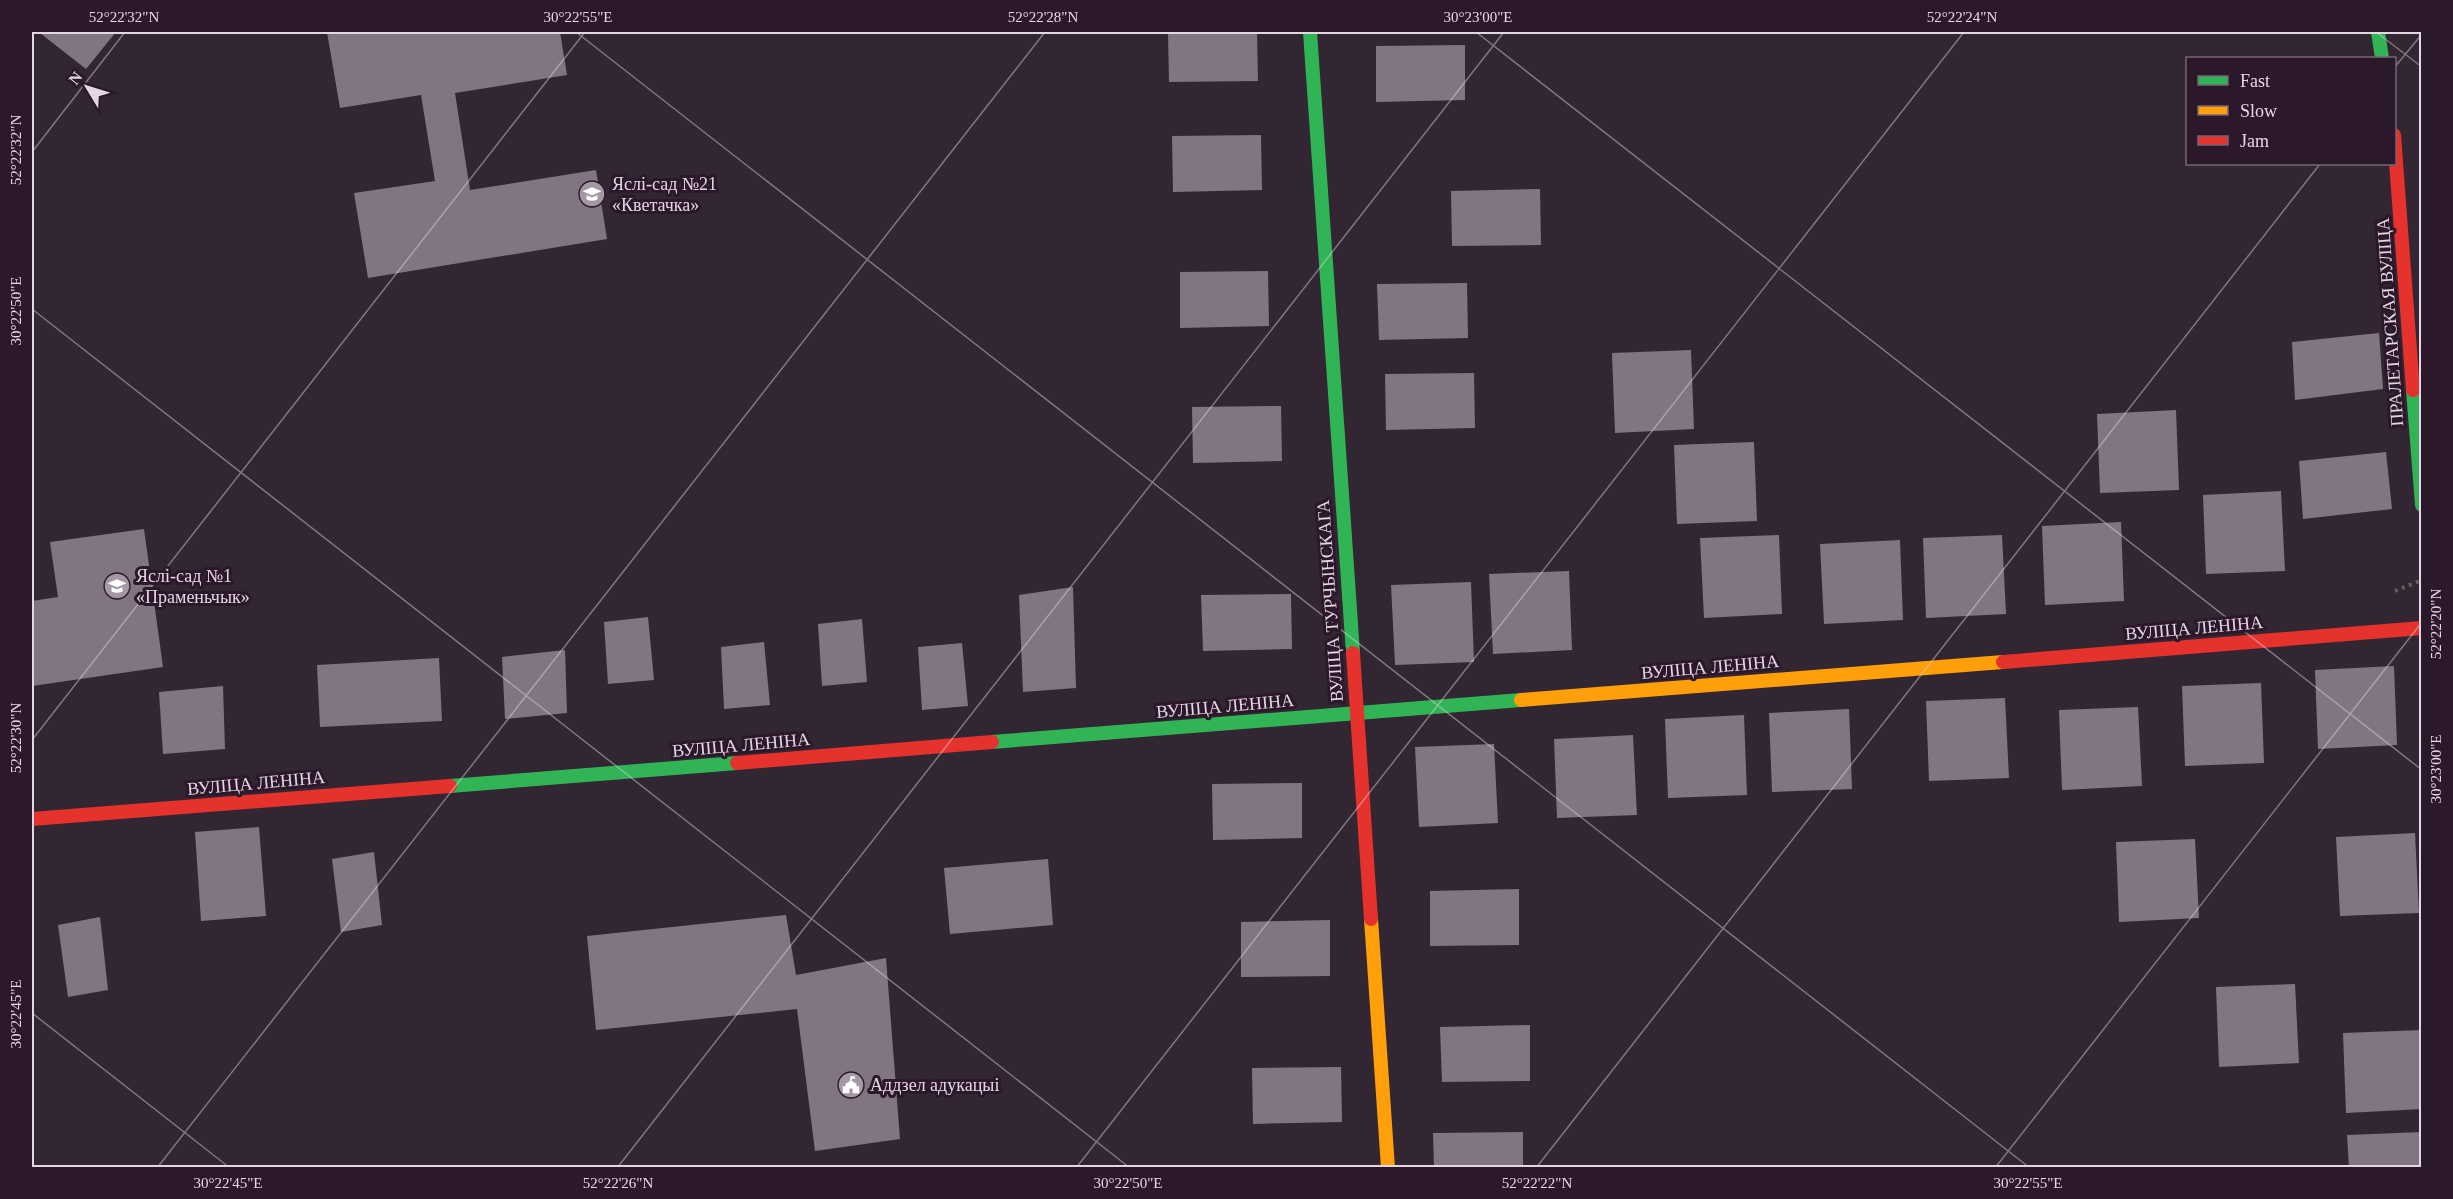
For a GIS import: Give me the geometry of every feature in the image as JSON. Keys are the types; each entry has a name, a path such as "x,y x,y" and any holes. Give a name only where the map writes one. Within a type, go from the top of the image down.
{"street":[{"name":"ВУЛІЦА ТУРЧЫНСКАГА","path":"1310,32 1388,1167"},
{"path":"2378,32 2382,57"},
{"name":"ПРАЛЕТАРСКАЯ ВУЛІЦА","path":"2396,162 2421,505"},
{"name":"ВУЛІЦА ЛЕНІНА","path":"32,819 2421,628"}],"building":[{"path":"41,32 116,32 86,69"},
{"path":"327,32 560,32 567,75 455,93 470,190 596,170 607,239 368,278 354,193 435,181 421,95 340,108"},
{"path":"1168,32 1257,32 1258,81 1169,82"},
{"path":"1465,45 1465,100 1376,102 1376,46"},
{"path":"1261,135 1262,190 1173,192 1172,136"},
{"path":"1540,189 1541,245 1452,246 1451,191"},
{"path":"1268,271 1269,326 1180,328 1180,272"},
{"path":"1467,283 1468,338 1379,340 1377,284"},
{"path":"2379,333 2383,389 2295,400 2292,342"},
{"path":"1691,350 1694,429 1615,433 1612,353"},
{"path":"1474,373 1475,428 1386,430 1385,374"},
{"path":"1281,406 1282,461 1193,463 1192,407"},
{"path":"2176,410 2179,490 2100,493 2097,414"},
{"path":"1754,442 1757,521 1677,524 1674,445"},
{"path":"2386,452 2392,509 2303,519 2299,461"},
{"path":"2281,491 2285,571 2206,574 2203,495"},
{"path":"2121,522 2124,601 2045,605 2042,526"},
{"path":"144,529 163,667 32,686 32,601 58,597 50,542"},
{"path":"1779,535 1782,614 1704,618 1700,538"},
{"path":"2002,535 2006,614 1926,618 1923,538"},
{"path":"1900,540 1903,620 1824,624 1820,544"},
{"path":"1569,571 1572,650 1493,654 1489,574"},
{"path":"1471,582 1474,662 1395,665 1391,585"},
{"path":"1073,587 1076,688 1023,692 1019,595"},
{"path":"1291,594 1292,649 1203,651 1201,595"},
{"path":"648,617 654,680 608,684 604,622"},
{"path":"862,619 867,682 822,686 818,624"},
{"path":"764,642 770,705 724,709 721,647"},
{"path":"962,643 968,706 922,710 918,647"},
{"path":"565,650 567,713 505,719 502,657"},
{"path":"439,658 442,721 320,727 317,665"},
{"path":"2394,666 2397,745 2318,749 2315,670"},
{"path":"2261,683 2264,763 2185,766 2182,686"},
{"path":"223,686 225,749 163,754 159,692"},
{"path":"2005,698 2009,778 1929,781 1926,701"},
{"path":"2138,707 2142,786 2062,790 2059,710"},
{"path":"1849,709 1852,789 1772,792 1769,713"},
{"path":"1744,715 1747,795 1668,798 1665,719"},
{"path":"1633,735 1637,815 1557,818 1554,739"},
{"path":"1494,744 1498,823 1419,827 1415,747"},
{"path":"1302,783 1302,838 1213,840 1212,784"},
{"path":"259,827 266,916 201,921 195,832"},
{"path":"2415,833 2419,913 2340,916 2336,837"},
{"path":"2195,839 2199,918 2119,922 2116,842"},
{"path":"374,852 382,925 341,932 332,859"},
{"path":"1048,859 1053,925 950,934 944,868"},
{"path":"1519,889 1519,945 1430,946 1430,891"},
{"name":"Аддзел адукацыі","path":"786,915 796,975 886,958 900,1139 815,1151 797,1009 596,1030 587,936"},
{"path":"100,917 108,990 68,997 58,925"},
{"path":"1330,920 1330,976 1241,977 1241,922"},
{"path":"2295,984 2299,1063 2219,1067 2216,987"},
{"path":"1530,1025 1530,1081 1442,1082 1440,1027"},
{"path":"2422,1030 2422,1109 2346,1113 2343,1033"},
{"path":"1341,1067 1342,1122 1253,1124 1252,1068"},
{"path":"1523,1132 1523,1168 1434,1168 1433,1133"},
{"path":"2422,1132 2422,1168 2349,1168 2347,1135"}],"traffic: fast":[{"path":"1310,32 1353,653"},
{"path":"2378,32 2382,57"},
{"path":"2413,390 2422,505"},
{"path":"992,742 1521,700"},
{"path":"450,786 737,763"}],"traffic: slow":[{"path":"1521,700 2003,662"},
{"path":"1371,919 1388,1168"}],"traffic: jam":[{"path":"2396,162 2413,390"},
{"path":"2003,662 2422,628"},
{"path":"1353,653 1371,919"},
{"path":"737,763 992,742"},
{"path":"32,819 450,786"}],"place":[{"name":"Яслі-сад №21 «Кветачка»","path":"592,194"},
{"name":"Яслі-сад №1 «Праменьчык»","path":"117,586"},
{"name":"Аддзел адукацыі","path":"851,1085"}]}
